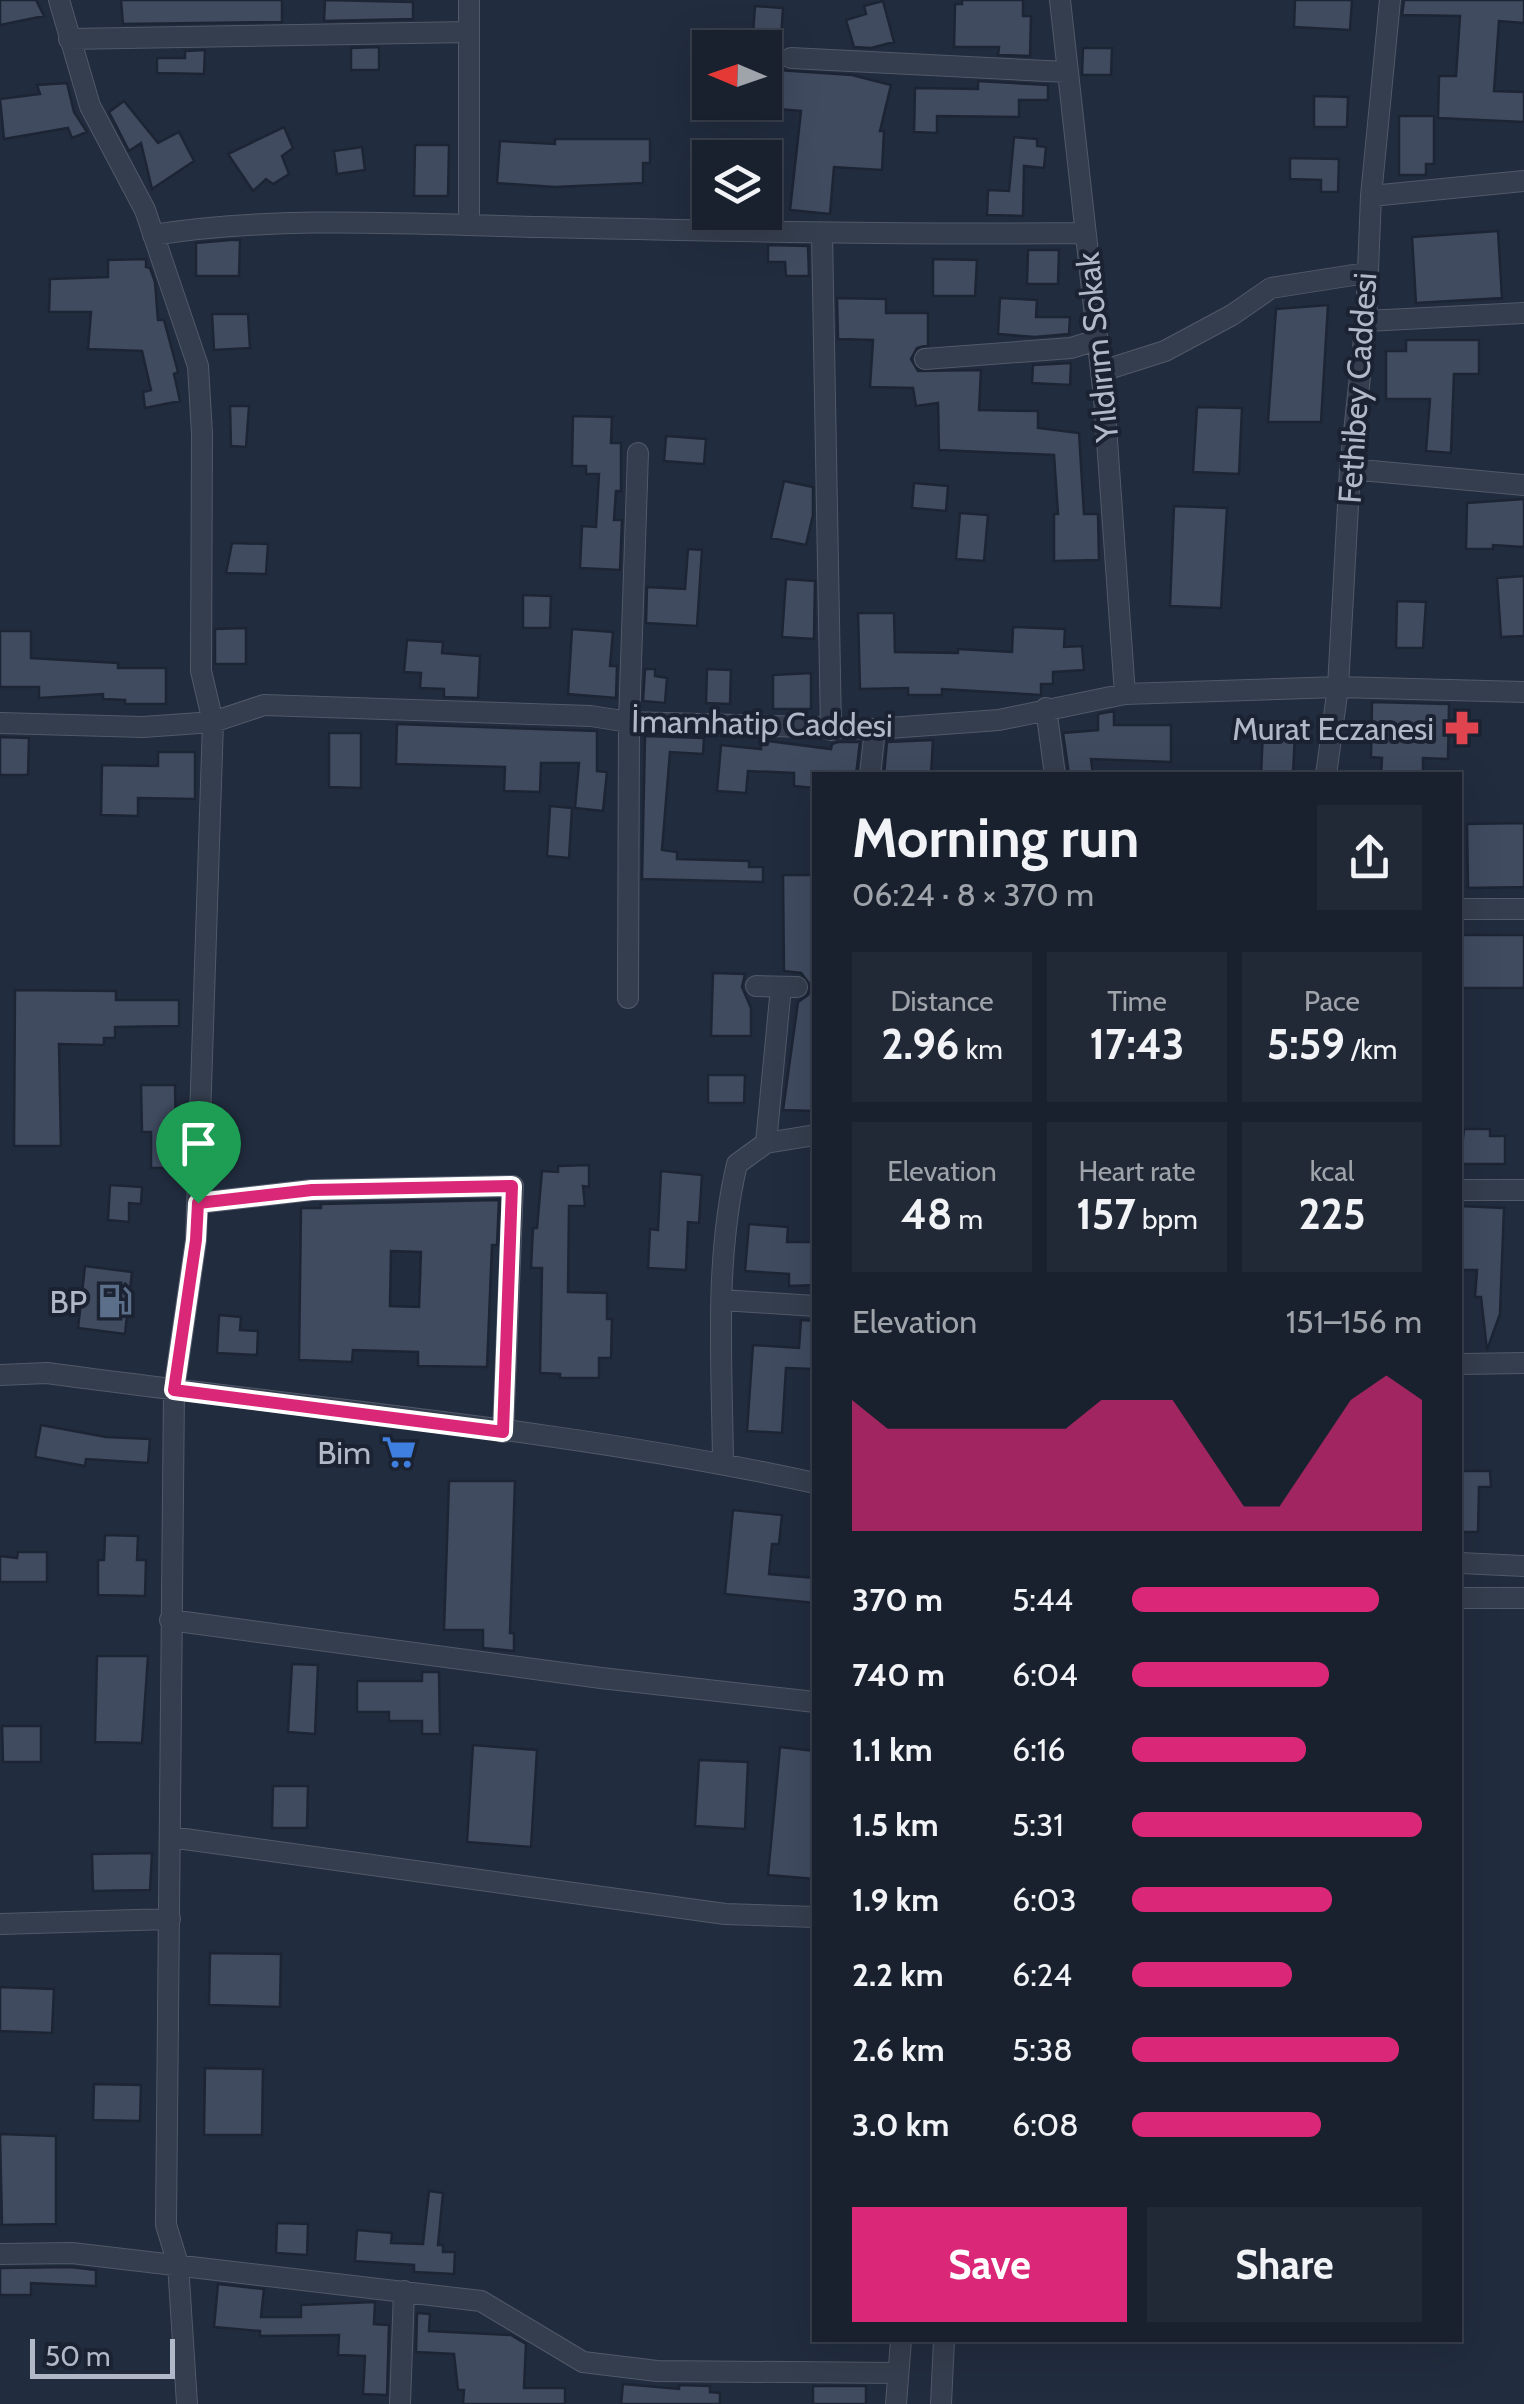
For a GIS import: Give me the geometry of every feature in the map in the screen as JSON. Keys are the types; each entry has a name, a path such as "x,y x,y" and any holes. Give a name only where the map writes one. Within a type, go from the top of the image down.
{"street":[{"path":"59,0 90,106 146,210 198,366 202,434 200,671 213,722 198,1203 174,1390 170,1620 166,2225 178,2264 187,2404"},
{"path":"469,0 469,225"},
{"name":"Yıldırım Sokak","path":"1060,0 1102,370 1125,694"},
{"name":"Fethibey Caddesi","path":"1326,772 1338,687 1350,469 1366,322 1366,272 1390,0"},
{"path":"69,39 469,32"},
{"path":"791,58 1067,72"},
{"path":"1372,196 1524,181"},
{"path":"153,234 217,224 1084,233"},
{"path":"822,233 831,730"},
{"path":"1102,370 1166,350 1232,315 1270,288 1366,272"},
{"path":"1366,322 1524,313"},
{"path":"925,360 1071,348 1098,340"},
{"path":"628,998 629,722 638,453"},
{"path":"1350,469 1524,485"},
{"name":"İmamhatip Caddesi","path":"0,723 143,728 213,722 264,705 591,716 629,722 831,730 999,720 1125,694 1338,687 1524,692"},
{"path":"1046,708 1054,772"},
{"path":"870,772 874,729"},
{"path":"1462,909 1524,909"},
{"path":"756,986 789,987 766,1143"},
{"path":"723,1463 722,1300 727,1208 738,1164 766,1143 812,1135"},
{"path":"198,1203 312,1190 512,1186 503,1432"},
{"path":"1462,1190 1524,1190"},
{"path":"722,1300 812,1306"},
{"path":"1462,1364 1524,1363"},
{"path":"0,1375 48,1373 503,1432 723,1463 812,1482"},
{"path":"1462,1563 1524,1566"},
{"path":"1462,1598 1524,1598"},
{"path":"170,1620 601,1678 812,1702"},
{"path":"170,1836 726,1914 812,1917"},
{"path":"0,1924 170,1920"},
{"path":"0,2254 72,2253 482,2300 584,2362 657,2371 898,2373"},
{"path":"400,2404 404,2291"},
{"path":"896,2404 901,2342"},
{"path":"941,2404 944,2342"}],"building":[{"path":"0,0 36,0 44,16 0,25"},
{"path":"121,0 282,0 282,22 123,24"},
{"path":"325,0 413,2 413,19 324,21"},
{"path":"962,0 1023,0 1023,16 1031,16 1030,56 998,55 999,47 954,47 955,4 962,4"},
{"path":"1295,0 1352,0 1350,30 1294,27"},
{"path":"1404,0 1524,0 1524,23 1499,21 1494,91 1524,92 1524,122 1438,118 1439,76 1456,76 1460,16 1402,15"},
{"path":"883,1 894,42 871,48 854,47 846,20 866,14 864,6"},
{"path":"755,6 783,8 782,30 753,30"},
{"path":"379,47 379,70 351,70 351,48"},
{"path":"1083,48 1112,48 1111,75 1082,75"},
{"path":"205,50 204,74 157,73 157,58 185,58 185,51"},
{"path":"782,70 852,75 891,85 880,131 884,131 882,170 834,167 830,214 790,210 801,111 782,109"},
{"path":"978,81 1048,85 1048,100 1019,100 1019,117 937,116 937,133 914,132 915,88 978,89"},
{"path":"67,83 74,112 87,132 72,138 68,128 4,139 0,99 40,94 37,85"},
{"path":"1314,96 1348,97 1347,127 1314,127"},
{"path":"124,101 158,143 179,132 194,161 152,189 141,143 129,151 109,112"},
{"path":"1399,116 1434,116 1434,164 1426,164 1426,175 1399,175"},
{"path":"284,127 293,148 282,156 289,174 273,184 266,179 253,191 228,154"},
{"path":"1014,137 1037,139 1037,146 1046,147 1044,168 1024,166 1023,216 987,215 988,190 1009,191"},
{"path":"555,139 650,139 650,163 643,163 643,183 555,187 497,183 500,141 555,144"},
{"path":"415,145 449,145 448,196 414,196"},
{"path":"362,147 365,170 337,174 334,151"},
{"path":"1290,158 1339,159 1338,192 1321,192 1321,180 1290,179"},
{"path":"1498,231 1502,298 1416,303 1412,237"},
{"path":"240,240 239,276 196,276 196,243"},
{"path":"768,245 808,246 809,276 786,276 785,262 768,262"},
{"path":"1028,250 1059,250 1058,284 1027,284"},
{"path":"146,259 155,282 158,320 164,320 178,372 174,374 180,401 145,408 143,392 151,390 142,351 88,349 91,312 49,312 50,279 108,277 108,260"},
{"path":"933,259 977,260 975,296 933,296"},
{"path":"837,298 886,299 886,313 928,313 928,345 917,348 911,359 918,371 981,370 979,410 1038,411 1038,428 1079,433 1084,514 1098,514 1099,560 1054,561 1054,514 1058,514 1054,455 939,450 938,403 916,406 913,388 870,387 873,340 838,339"},
{"path":"1000,298 1037,300 1036,317 1070,317 1069,334 998,334"},
{"path":"1328,305 1321,422 1268,422 1276,309"},
{"path":"212,314 248,314 250,348 214,350"},
{"path":"1406,340 1479,340 1479,374 1454,374 1451,453 1426,451 1430,399 1386,399 1386,351 1406,351"},
{"path":"1071,363 1070,385 1032,383 1033,365"},
{"path":"230,406 249,406 246,447 231,446"},
{"path":"1197,407 1242,408 1239,474 1193,472"},
{"path":"573,416 612,417 611,443 621,443 621,491 616,491 614,520 622,520 620,570 580,568 582,526 596,527 599,474 586,474 586,466 572,466"},
{"path":"666,436 706,439 704,464 664,461"},
{"path":"784,481 813,487 813,515 806,545 771,538"},
{"path":"914,483 948,486 946,511 912,508"},
{"path":"1524,499 1524,547 1493,545 1493,549 1466,549 1467,503"},
{"path":"1174,506 1227,508 1221,608 1170,606"},
{"path":"960,513 988,515 984,561 956,559"},
{"path":"232,543 268,544 266,574 226,573"},
{"path":"688,549 702,550 697,626 646,623 647,587 685,589"},
{"path":"1524,576 1524,636 1501,637 1497,578"},
{"path":"786,579 815,581 814,639 782,637"},
{"path":"523,595 551,596 550,628 523,628"},
{"path":"1397,601 1426,602 1423,648 1396,648"},
{"path":"858,613 894,613 895,652 1012,652 1013,627 1065,629 1064,647 1082,646 1084,670 1053,672 1053,684 1041,684 1041,695 942,689 942,695 908,695 908,688 860,689"},
{"path":"246,628 246,664 215,664 215,629"},
{"path":"572,629 613,632 610,666 617,666 616,698 568,694"},
{"path":"0,631 31,631 31,658 118,663 118,668 166,668 166,704 125,704 125,700 103,699 103,694 39,698 39,687 0,687"},
{"path":"407,640 443,642 442,653 480,656 478,698 444,697 444,689 420,688 421,673 404,672"},
{"path":"645,669 655,669 655,676 667,678 665,703 643,701"},
{"path":"707,669 731,670 730,704 706,703"},
{"path":"811,673 811,709 773,709 773,675"},
{"path":"1372,702 1449,704 1448,759 1423,758 1423,772 1381,772 1382,758 1371,757"},
{"path":"1114,711 1114,725 1171,725 1171,762 1091,759 1093,772 1069,772 1063,733 1098,730 1098,714"},
{"path":"397,724 597,731 597,771 607,772 603,811 575,808 579,763 541,763 540,792 504,791 505,767 396,764"},
{"path":"1263,730 1295,734 1293,772 1261,772"},
{"path":"329,733 361,733 361,788 329,787"},
{"path":"645,736 704,738 703,754 670,752 662,850 677,852 677,859 749,861 749,867 763,867 763,882 642,879"},
{"path":"0,737 29,738 28,775 0,775"},
{"path":"761,740 831,749 838,742 860,742 856,772 812,772 812,788 794,786 794,773 748,771 746,793 717,791 721,745 761,749"},
{"path":"933,740 931,772 884,772 887,742"},
{"path":"158,752 195,752 195,799 138,798 138,816 101,815 102,765 158,766"},
{"path":"550,806 572,808 569,858 547,856"},
{"path":"1524,823 1524,887 1468,888 1467,824"},
{"path":"783,875 812,875 812,1111 783,1110 798,1002 808,995 811,986 801,973 784,971"},
{"path":"1462,935 1524,935 1524,988 1462,988"},
{"path":"713,973 745,974 742,987 751,1008 751,1036 711,1036"},
{"path":"15,990 116,991 116,1000 179,1000 179,1026 115,1027 115,1038 104,1038 104,1045 59,1044 61,1146 14,1146"},
{"path":"708,1075 745,1075 744,1103 708,1103"},
{"path":"141,1085 175,1085 176,1139 186,1139 185,1168 151,1168 151,1132 142,1132"},
{"path":"1464,1129 1490,1129 1490,1136 1505,1136 1505,1164 1462,1164"},
{"path":"589,1165 589,1187 583,1186 585,1206 569,1206 568,1292 607,1293 607,1319 612,1319 611,1358 599,1358 599,1378 560,1378 560,1374 540,1373 542,1268 531,1268 533,1228 537,1228 542,1171 558,1172 558,1166"},
{"path":"661,1171 702,1175 699,1223 688,1222 686,1270 648,1268 650,1229 658,1230"},
{"path":"110,1185 142,1187 141,1204 129,1203 129,1222 108,1220"},
{"path":"499,1200 497,1245 492,1245 487,1367 418,1366 418,1352 353,1350 352,1362 299,1360 301,1208 321,1208 321,1204","holes":["391,1251 421,1252 419,1307 390,1306"]},
{"path":"1462,1206 1504,1208 1500,1314 1487,1350 1481,1297 1475,1297 1477,1270 1462,1270"},
{"path":"749,1224 788,1227 787,1242 812,1242 812,1285 789,1286 789,1274 745,1271"},
{"path":"85,1266 132,1272 125,1334 78,1328"},
{"path":"219,1315 241,1317 240,1330 258,1331 257,1355 217,1353"},
{"path":"801,1320 812,1321 812,1369 786,1368 782,1433 747,1431 753,1345 799,1348"},
{"path":"41,1425 106,1437 150,1439 148,1463 86,1459 85,1466 35,1457"},
{"path":"1462,1471 1490,1471 1491,1487 1479,1487 1478,1532 1462,1532"},
{"path":"449,1481 515,1481 510,1633 514,1633 514,1651 483,1648 483,1630 444,1630"},
{"path":"733,1510 782,1515 779,1544 772,1544 769,1574 812,1578 812,1603 725,1594"},
{"path":"105,1535 138,1536 137,1560 146,1560 145,1596 98,1595 98,1560 104,1560"},
{"path":"18,1552 47,1552 47,1582 0,1582 0,1556 17,1558"},
{"path":"97,1656 148,1656 142,1743 95,1742"},
{"path":"292,1664 318,1665 315,1734 288,1732"},
{"path":"422,1672 439,1672 440,1734 422,1734 422,1721 389,1721 389,1712 357,1712 357,1681 422,1681"},
{"path":"2,1726 41,1726 41,1762 3,1762"},
{"path":"473,1745 537,1750 531,1847 467,1842"},
{"path":"780,1747 812,1751 812,1879 768,1875"},
{"path":"699,1760 748,1762 745,1829 695,1826"},
{"path":"273,1786 308,1786 307,1828 272,1828"},
{"path":"152,1853 150,1890 93,1891 92,1854"},
{"path":"210,1953 281,1954 280,2007 209,2005"},
{"path":"0,1987 54,1989 52,2033 0,2031"},
{"path":"205,2068 263,2069 262,2135 204,2135"},
{"path":"94,2084 141,2085 140,2121 93,2120"},
{"path":"0,2134 56,2136 56,2224 2,2225"},
{"path":"429,2191 443,2193 438,2245 443,2245 443,2252 455,2252 454,2274 414,2272 414,2265 355,2261 357,2230 392,2233 391,2243 423,2244"},
{"path":"277,2223 308,2224 307,2255 276,2253"},
{"path":"0,2268 96,2270 96,2286 31,2283 31,2295 0,2295"},
{"path":"218,2284 264,2289 261,2317 301,2317 301,2305 375,2302 374,2324 389,2325 387,2395 363,2394 365,2356 338,2355 339,2335 260,2336 260,2331 214,2327"},
{"path":"417,2313 430,2314 429,2331 511,2335 526,2344 524,2388 565,2388 565,2404 463,2404 464,2390 458,2390 454,2354 416,2352"},
{"path":"623,2384 679,2389 679,2385 710,2386 710,2392 720,2393 720,2404 621,2404"},
{"path":"813,2386 866,2386 866,2404 813,2404"}],"place":[{"name":"Murat Eczanesi","path":"1462,728"},
{"name":"BP","path":"115,1301"},
{"name":"Bim","path":"399,1452"}],"route":[{"path":"512,1186 503,1432 174,1390 198,1203 312,1190 512,1186"}]}
